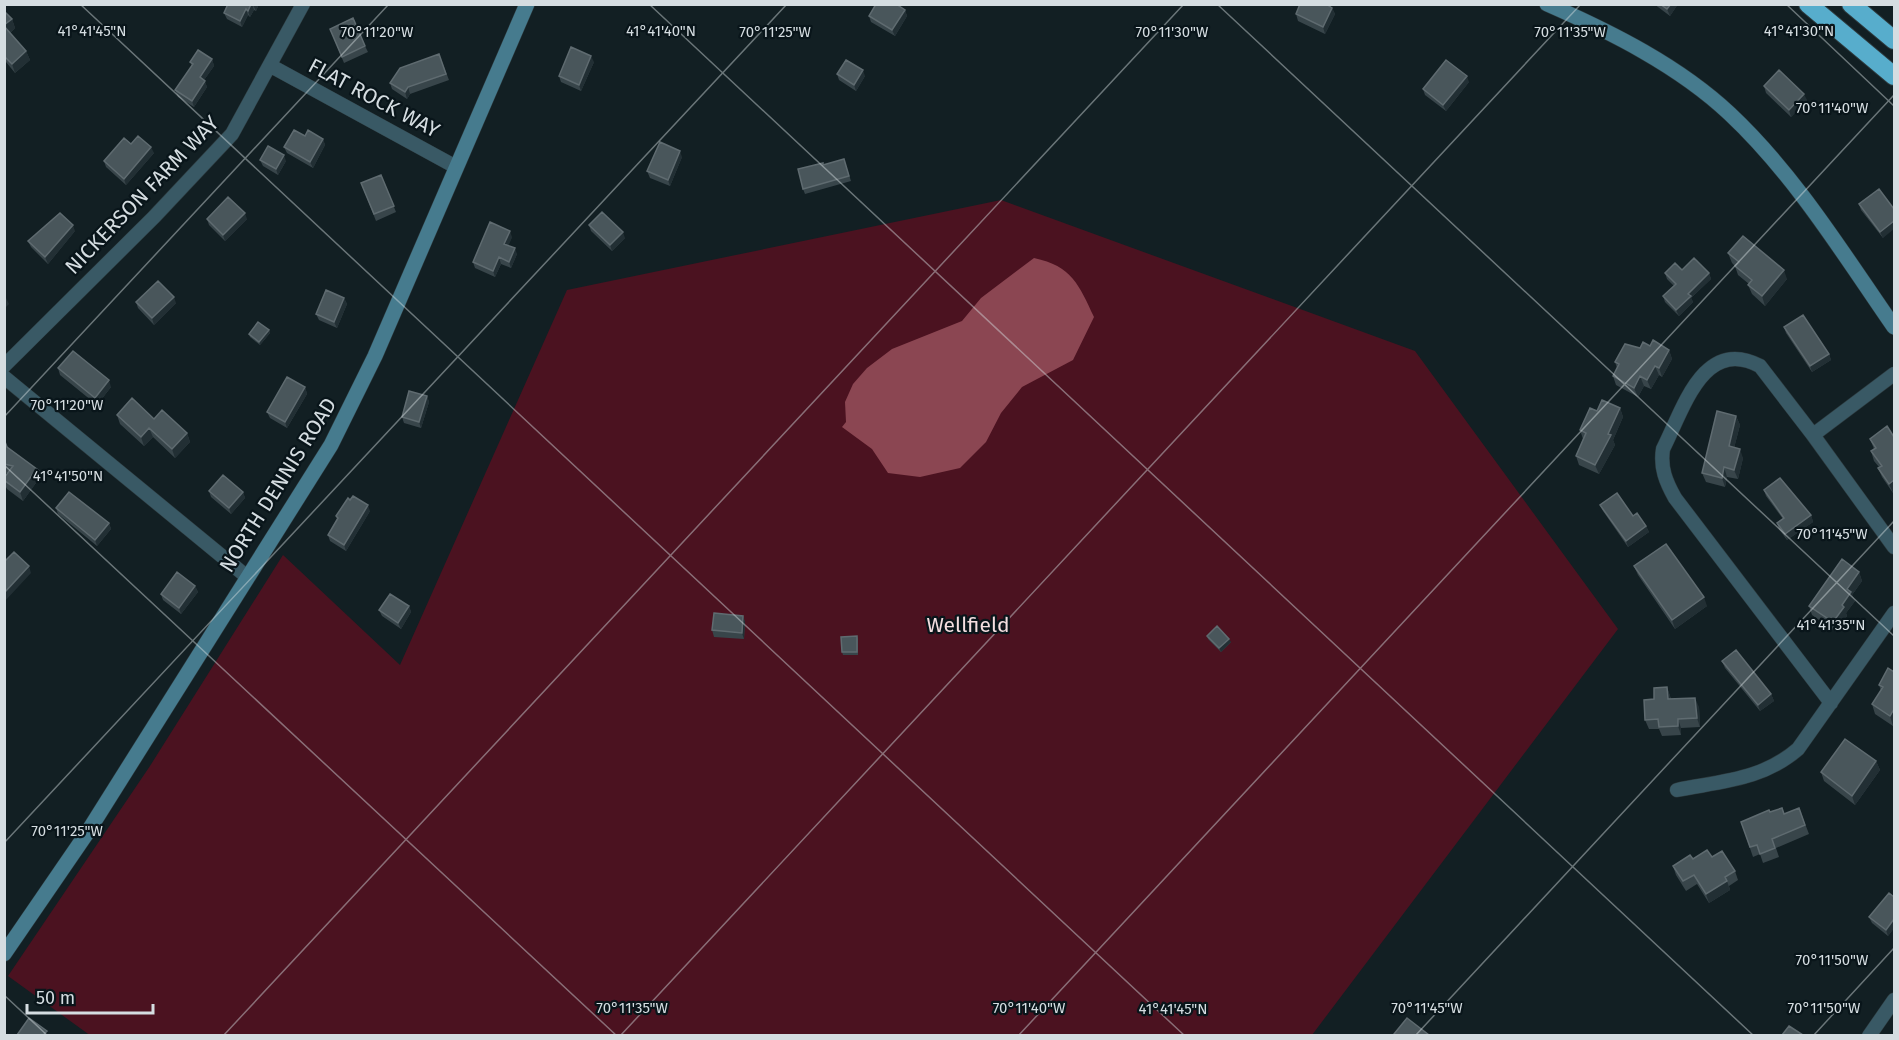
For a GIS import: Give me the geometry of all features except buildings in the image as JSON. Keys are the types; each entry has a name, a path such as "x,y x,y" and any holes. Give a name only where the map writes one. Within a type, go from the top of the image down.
{"highway":[{"path":"1808,4 1894,76"},
{"path":"1851,4 1894,40"}],"main road":[{"name":"NORTH DENNIS ROAD","path":"4,954 87,833 246,576 319,467 352,406 527,4"},
{"path":"1547,4 1650,57 1706,94 1730,114 1790,181 1894,327"}],"street":[{"name":"NICKERSON FARM WAY","path":"4,366 216,153 232,134 303,4"},
{"name":"FLAT ROCK WAY","path":"271,66 456,167"},
{"path":"1831,703 1668,487 1662,460 1663,449 1694,387 1707,369 1725,359 1749,361 1760,366 1894,547"},
{"path":"1813,435 1894,374"},
{"path":"4,377 246,576"},
{"path":"1677,790 1759,774 1781,764 1798,749 1894,613"},
{"path":"1869,1035 1894,1000"}],"green space":[{"name":"Wellfield","path":"1001,200 1415,351 1618,629 1312,1035 91,1036 8,976 150,766 283,555 400,665 567,290"}],"shaded area":[{"path":"1034,258 1057,266 1073,278 1094,317 1073,360 1022,387 1001,413 986,442 960,468 920,477 888,473 872,449 842,427 846,422 845,402 853,384 867,368 892,349 962,321 981,298"}]}
